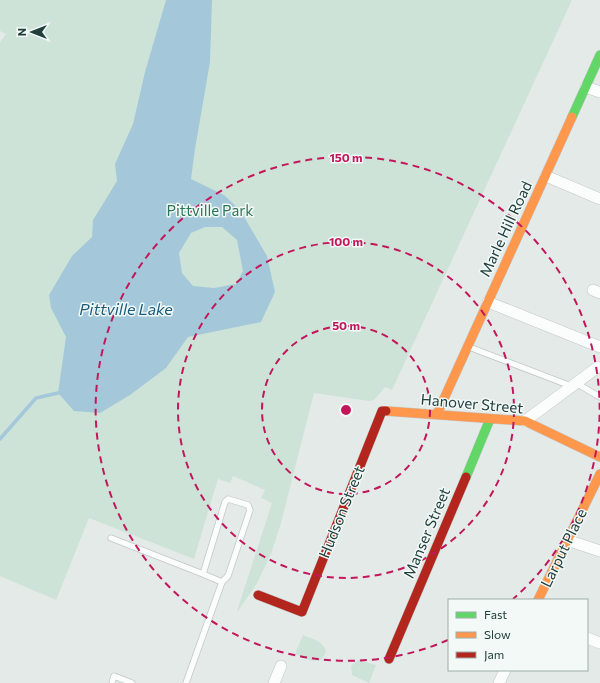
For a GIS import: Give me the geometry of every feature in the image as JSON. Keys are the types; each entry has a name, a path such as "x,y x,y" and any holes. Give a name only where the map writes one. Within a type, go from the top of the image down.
{"street":[{"name":"Marle Hill Road","path":"437,414 600,55"},
{"path":"586,87 600,92"},
{"path":"546,176 600,199"},
{"path":"488,302 600,347"},
{"path":"524,421 598,367"},
{"name":"Hanover Street","path":"382,411 524,421 600,457"},
{"name":"Hudson Street","path":"258,595 302,612 382,411"},
{"name":"Manser Street","path":"389,659 490,419"},
{"name":"Larput Place","path":"538,599 600,474"},
{"path":"567,540 600,551"},
{"path":"588,638 600,643"},
{"path":"274,683 281,666"},
{"path":"499,683 505,671"}],"lane":[{"path":"468,346 574,385 600,397"},
{"path":"186,683 222,582 228,576 250,510 248,505 231,499 228,499 226,502 203,574"},
{"path":"111,538 222,582"},
{"path":"112,683 114,676 132,683"}],"green space":[{"name":"Pittville Park","path":"0,0 572,0 392,390 385,387 374,400 369,401 314,393 281,523 271,554 257,583 238,611 272,503 261,498 265,490 233,476 230,483 218,479 194,559 89,518 56,600 0,576 0,42 6,34 0,31"},
{"path":"303,635 323,645 326,652 321,660 312,661 295,654"},
{"path":"358,660 376,665 369,683 352,675 351,666"}],"water":[{"name":"Pittville Lake","path":"166,0 212,0 210,62 191,179 224,195 240,210 267,256 275,292 261,322 188,337 166,368 130,395 100,413 74,411 58,393 66,337 51,308 49,295 72,256 92,237 93,220 117,181 115,164 133,124 145,72","holes":["205,227 222,227 237,240 243,271 236,284 214,288 193,286 182,273 179,253 191,233"]}],"waterway":[{"path":"0,439 36,398 58,393"}],"traffic: fast":[{"path":"572,117 600,55"},
{"path":"466,477 490,419"}],"traffic: slow":[{"path":"437,414 572,117"},
{"path":"386,411 525,421 600,457"},
{"path":"538,599 600,474"}],"traffic: jam":[{"path":"258,595 302,612 382,411 386,411"},
{"path":"389,659 466,477"}]}
